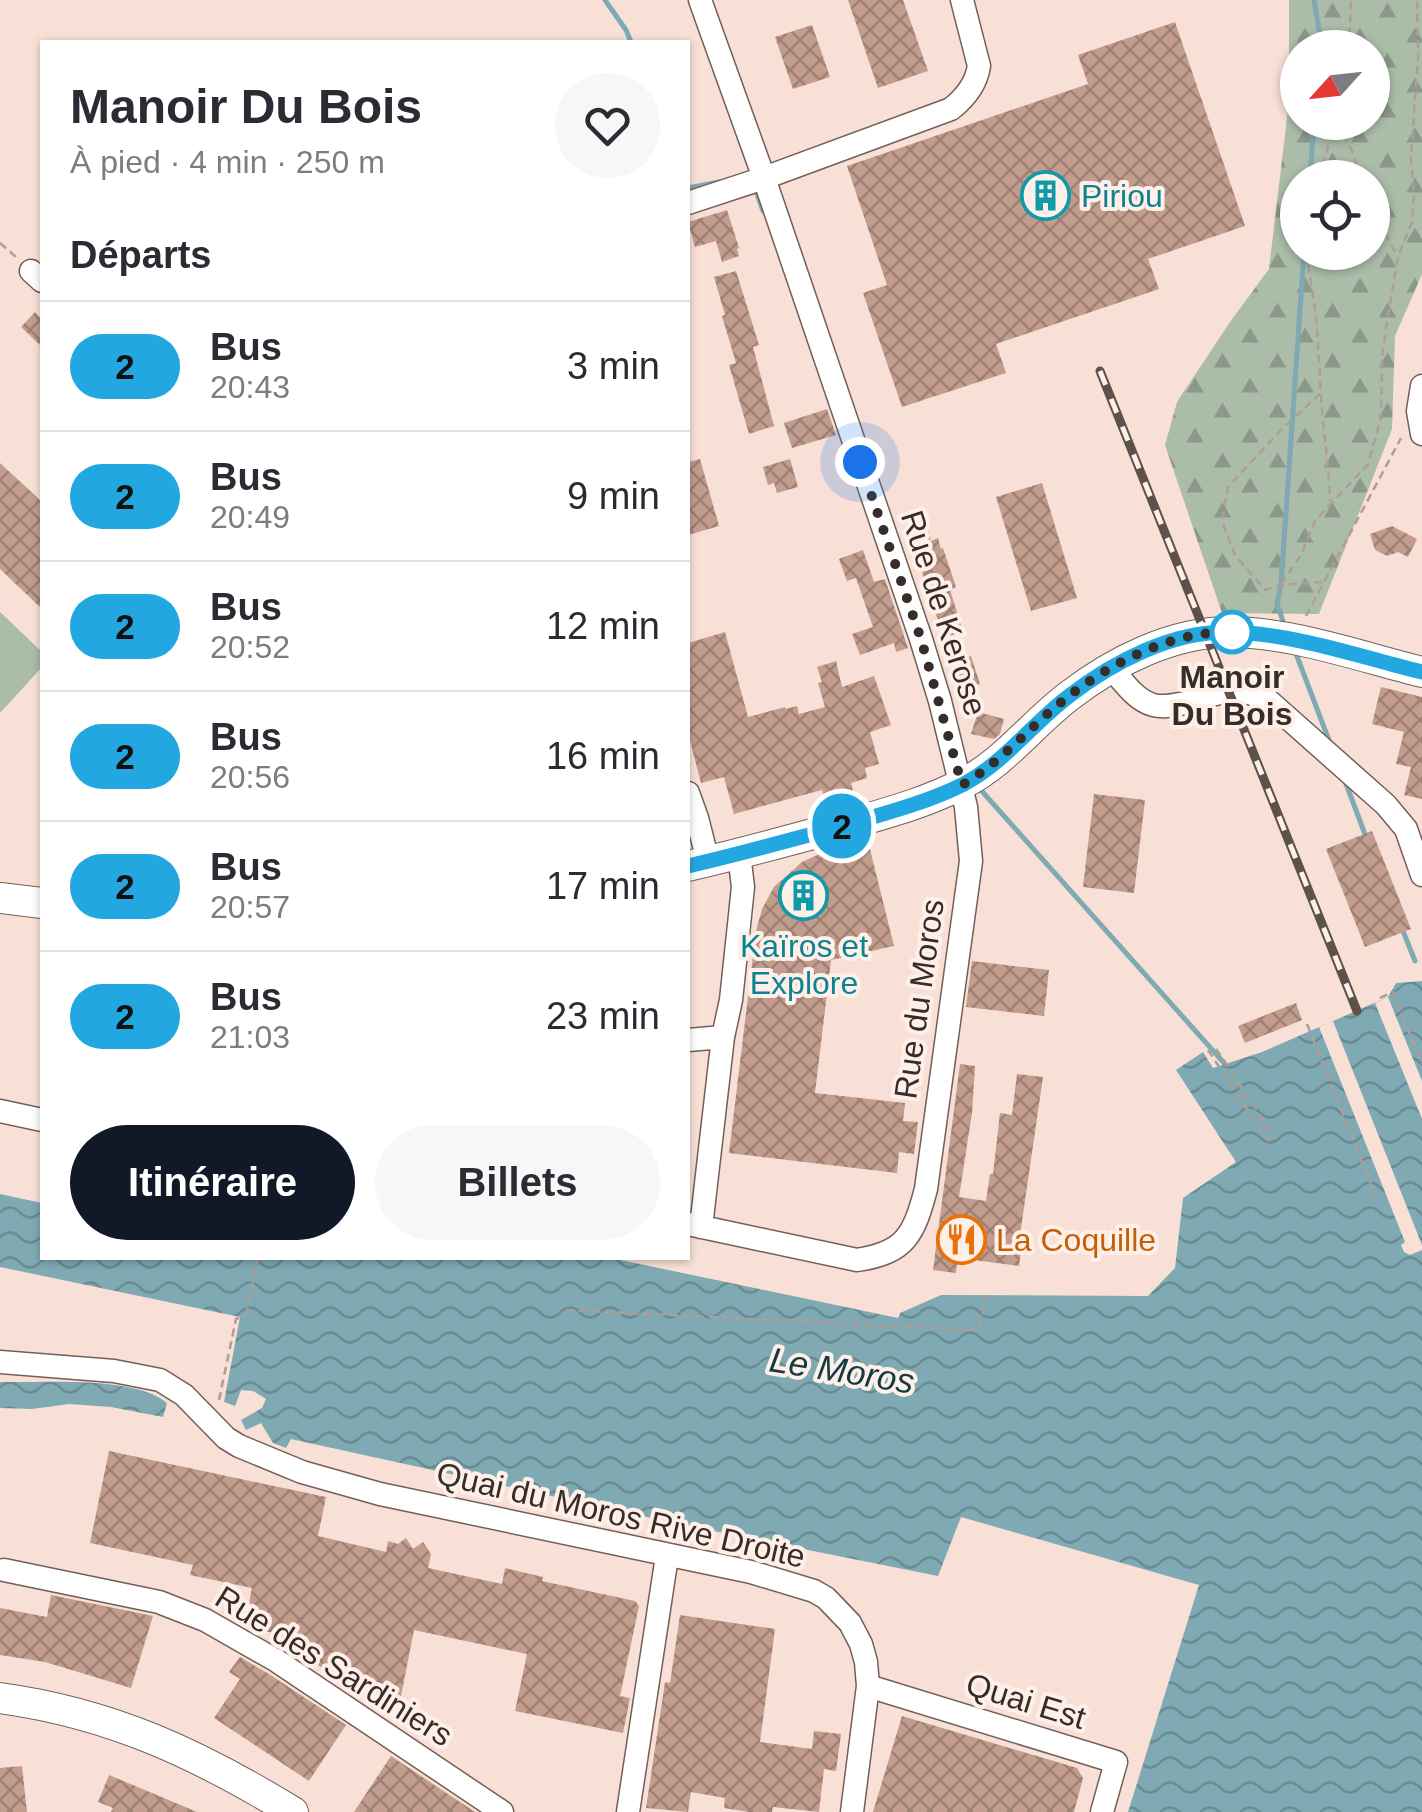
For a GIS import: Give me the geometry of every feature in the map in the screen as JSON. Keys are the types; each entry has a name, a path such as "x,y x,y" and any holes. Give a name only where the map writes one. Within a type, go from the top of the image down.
{"main road":[{"path":"698,864 879,815 962,785 991,767 1068,696 1110,668 1163,644 1205,634 1239,632 1293,640 1422,672"},
{"path":"0,898 40,903"},
{"path":"0,1698 64,1709 163,1742 249,1785 292,1812"}],"street":[{"name":"Rue de Kerose","path":"700,0 921,639 962,785"},
{"path":"690,203 950,109 962,100 978,76 979,66 962,0"},
{"path":"1420,422 1422,386"},
{"path":"1110,668 1152,705 1170,707 1228,691 1252,692 1270,702 1386,805 1406,829 1422,875"},
{"name":"Rue du Moros","path":"694,1225 856,1260 892,1251 917,1222 926,1189 972,861 962,785"},
{"path":"690,798 698,818 698,864"},
{"path":"694,1225 731,1000 743,887 739,854"},
{"path":"690,1040 723,1037"},
{"path":"0,1111 40,1120"},
{"name":"Quai du Moros Rive Droite","path":"0,1362 160,1380 184,1395 226,1438 302,1472 380,1494 776,1578 814,1591 850,1624 866,1662 868,1686 852,1812"},
{"path":"628,1812 666,1556"},
{"name":"Rue des Sardiniers","path":"4,1570 159,1602 205,1620 277,1661 502,1812"},
{"name":"Quai Est","path":"868,1686 1116,1762 1102,1812"}],"path":[{"path":"1350,30 1351,0"},
{"path":"1281,584 1301,555 1315,521 1368,464 1381,418 1384,344 1398,258 1412,222 1417,0"},
{"path":"1390,244 1398,258"},
{"path":"1309,270 1330,504"},
{"path":"1321,393 1282,428 1228,487 1222,521 1235,555 1265,590 1281,584 1322,582"},
{"path":"1293,640 1403,434 1420,422"},
{"path":"1380,998 1393,992 1422,1064"},
{"path":"1307,1024 1376,1197"},
{"path":"1216,1048 1275,1137"},
{"path":"1208,1050 1268,1141"},
{"path":"218,1406 236,1319 246,1316 258,1260"},
{"path":"566,1310 978,1330 988,1295"}],"green space":[{"path":"1289,0 1422,0 1422,274 1395,336 1392,429 1319,614 1222,613 1165,445 1177,402 1269,269 1280,177 1280,270 1390,270 1390,160 1282,160 1284,140 1390,140 1390,30 1289,30"},
{"path":"0,612 40,650 40,669 0,713"}],"water":[{"name":"Le Moros","path":"1422,981 1422,1812 1128,1812 1199,1585 961,1517 938,1576 291,1439 286,1448 273,1443 261,1423 246,1430 241,1420 262,1408 266,1399 253,1391 241,1390 235,1406 224,1402 240,1317 0,1267 0,1194 40,1203 40,1260 621,1260 898,1318 900,1313 941,1295 1148,1296 1175,1268 1183,1198 1236,1162 1176,1070 1203,1052 1213,1068 1262,1052 1388,997 1396,983"},
{"path":"0,1382 111,1384 152,1394 167,1403 163,1417 69,1404 0,1408"}],"pier":[{"path":"1388,997 1422,1081 1422,1119 1375,1003"},
{"path":"1333,1021 1422,1245 1422,1250 1410,1255 1401,1245 1405,1242 1319,1027"}],"building":[{"path":"848,0 903,0 928,71 878,88"},
{"name":"Piriou","path":"1175,22 1245,226 1148,259 1159,289 996,344 1006,373 902,407 863,293 887,285 847,166 1088,84 1078,55"},
{"path":"812,25 830,77 793,89 775,37"},
{"path":"727,210 739,256 722,262 716,241 695,247 690,221"},
{"path":"736,271 759,345 753,347 774,426 749,434 729,365 736,363 714,277"},
{"path":"35,312 40,318 40,345 21,327"},
{"path":"827,409 836,435 792,448 784,423"},
{"path":"700,459 719,526 690,534 690,462"},
{"path":"790,459 798,487 777,493 774,483 768,485 763,467"},
{"path":"0,463 40,500 40,607 0,569"},
{"path":"1042,483 1077,598 1031,611 996,497"},
{"path":"1392,526 1417,539 1408,557 1398,552 1387,556 1375,550 1370,534"},
{"path":"928,531 931,541 938,538 943,548 956,587 950,590 963,631 944,638 910,536"},
{"path":"863,550 874,582 885,579 908,648 896,652 894,643 860,655 852,634 873,627 856,578 847,581 839,559"},
{"path":"725,632 748,717 785,707 797,706 799,714 825,707 817,667 836,661 842,687 874,676 891,725 870,732 879,764 865,768 867,778 851,783 856,802 828,810 822,790 734,814 724,777 701,783 690,741 690,642"},
{"path":"971,656 980,684 960,690 951,663"},
{"path":"1381,687 1422,697 1422,799 1404,795 1411,767 1396,764 1404,732 1372,724"},
{"path":"978,712 1004,719 1000,734 994,739 971,734"},
{"path":"1094,794 1145,800 1134,893 1083,887"},
{"path":"1372,831 1411,929 1365,947 1326,849"},
{"path":"868,841 894,946 831,960 815,1093 905,1103 903,1121 918,1122 914,1154 899,1152 897,1173 729,1153 762,909 774,887 802,862 826,851"},
{"path":"972,961 1049,970 1044,1016 966,1007"},
{"path":"1296,1003 1302,1020 1245,1043 1238,1026"},
{"path":"960,1064 975,1066 959,1197 986,1201 1000,1113 1012,1115 1017,1074 1043,1077 1019,1242 1019,1266 958,1258 956,1273 933,1270"},
{"path":"109,1451 326,1497 318,1536 386,1552 388,1541 398,1544 406,1538 413,1549 423,1542 431,1554 428,1568 502,1584 505,1568 543,1577 542,1581 635,1601 639,1606 620,1696 630,1698 623,1733 515,1711 527,1654 414,1630 401,1696 340,1681 311,1660 312,1656 275,1633 258,1630 261,1611 248,1608 252,1588 190,1575 193,1565 90,1543"},
{"path":"51,1595 153,1616 131,1688 45,1662 0,1655 0,1608 47,1617"},
{"path":"680,1615 775,1629 760,1742 812,1749 814,1731 841,1734 836,1771 824,1769 819,1812 773,1807 772,1812 749,1812 724,1808 725,1798 691,1792 688,1812 646,1808 665,1682 670,1683"},
{"path":"240,1657 346,1725 309,1781 214,1718 240,1679 229,1672"},
{"path":"902,1716 1077,1768 1083,1778 1074,1812 873,1812"},
{"path":"391,1756 475,1812 354,1812"},
{"path":"22,1766 27,1812 0,1812 0,1768"},
{"path":"109,1775 197,1812 111,1812 113,1808 98,1802"}],"waterway":[{"path":"605,0 630,40"},
{"path":"1314,0 1319,30"},
{"path":"1311,160 1313,140"},
{"path":"690,188 719,182"},
{"path":"755,188 763,211"},
{"path":"1285,627 1277,604 1303,270"},
{"path":"1295,651 1330,743"},
{"path":"1345,781 1366,837"},
{"path":"980,789 1224,1063"},
{"path":"1401,926 1415,961"}],"railway":[{"path":"1100,371 1357,1011"}],"bus line":[{"name":"2","path":"690,866 879,815 962,785 991,767 1068,696 1118,664 1163,644 1225,632 1253,634 1422,672"}],"place":[{"name":"Piriou","path":"1046,196"},
{"name":"Manoir Du Bois","path":"1232,632"},
{"name":"Kaïros et Explore","path":"804,896"},
{"name":"La Coquille","path":"961,1240"}],"route":[{"path":"860,462 921,639 962,785 991,767 1068,696 1118,664 1163,644 1232,632"}]}
